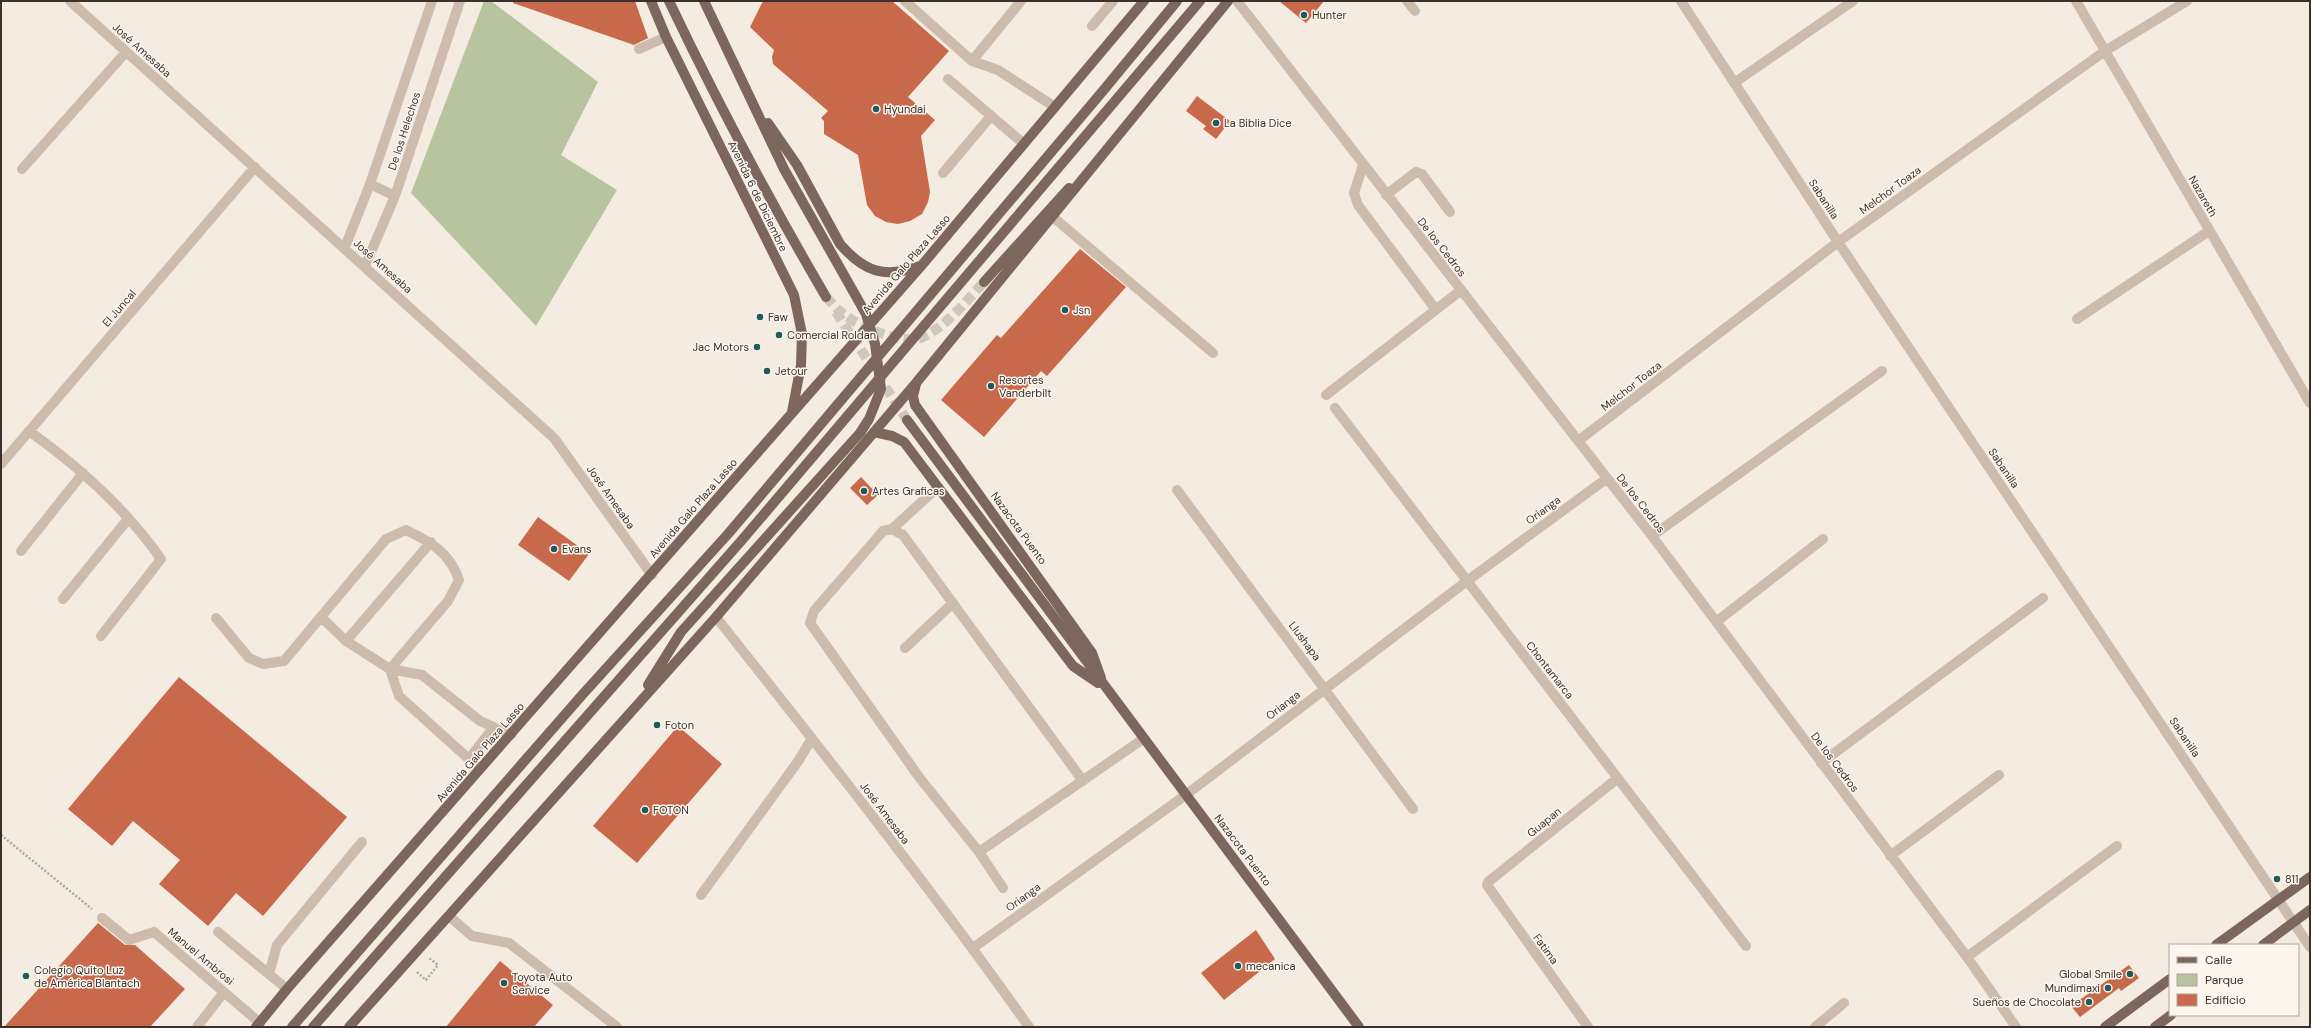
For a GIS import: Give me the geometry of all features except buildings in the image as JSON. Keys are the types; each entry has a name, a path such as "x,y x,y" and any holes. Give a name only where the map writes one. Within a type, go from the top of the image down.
{"main road":[{"name":"Avenida 6 de Diciembre","path":"651,1 666,37 794,295 802,334 800,365 792,412"},
{"name":"Avenida 6 de Diciembre","path":"669,1 696,57 792,238 826,297"},
{"path":"633,709 681,632 860,433 869,418 881,389 875,344 866,314 784,169 704,1"},
{"name":"Avenida Galo Plaza Lasso","path":"258,1025 287,989 652,575 792,412 922,265 1144,1"},
{"path":"292,1027 583,694 728,534 1102,92 1177,1"},
{"path":"313,1027 747,534 1200,1"},
{"path":"349,1027 716,618 916,384 1228,1"},
{"path":"750,97 797,166 840,244 850,255 872,270 883,273 901,273 922,265"},
{"path":"984,282 1146,102"},
{"name":"Nazacota Puento","path":"916,384 913,396 915,406 1092,653 1105,689"},
{"name":"Nazacota Puento","path":"908,420 1105,689 1187,794 1359,1027"},
{"path":"874,432 892,436 904,442 1073,666 1105,689"},
{"path":"2217,944 2310,877"},
{"path":"2264,944 2310,910"},
{"path":"2105,1027 2169,980"},
{"path":"2155,1027 2170,1016"}],"street":[{"name":"José Amesaba","path":"70,1 345,247 554,438 652,575"},
{"name":"De los Helechos","path":"345,247 370,184 432,1"},
{"name":"De los Helechos","path":"365,266 395,196 460,1"},
{"path":"905,1 972,61 985,68 998,70 1055,107"},
{"path":"972,61 1021,1"},
{"path":"1092,26 1113,1"},
{"name":"De los Cedros","path":"1237,1 1460,291 1652,536 1967,957 2016,1027"},
{"path":"1407,1 1415,11"},
{"name":"Sabanilla","path":"1681,1 1838,242 2279,898 2310,947"},
{"path":"1734,83 1853,1"},
{"name":"Nazareth","path":"2076,1 2310,403"},
{"name":"Melchor Toaza","path":"1578,441 1838,242 2105,52 2186,1"},
{"path":"638,49 666,37"},
{"path":"22,169 126,52"},
{"path":"948,79 1024,144"},
{"path":"943,173 991,116"},
{"path":"1363,165 1354,193 1358,205 1436,310"},
{"name":"El Juncal","path":"1,464 255,167"},
{"path":"1386,194 1416,172 1422,174 1450,212"},
{"path":"370,184 395,196"},
{"path":"1053,217 1213,353"},
{"path":"2077,319 2209,231"},
{"path":"1326,394 1460,291"},
{"path":"1652,536 1882,371"},
{"name":"Chontamarca","path":"1334,408 1746,946"},
{"path":"29,431 60,453 83,474 128,519 149,542 161,559 101,636"},
{"path":"21,551 83,474"},
{"name":"Orianga","path":"973,948 1187,794 1325,687 1606,479"},
{"path":"938,487 892,529 879,534 814,611 810,622 919,777 979,852 1003,888"},
{"name":"Llushapa","path":"1177,490 1325,687 1413,809"},
{"path":"63,599 128,519"},
{"path":"892,529 903,535 1083,781"},
{"path":"216,618 250,658 263,664 284,661 386,540 406,530 431,542 454,566 459,580 448,602 390,669"},
{"path":"1716,622 1823,539"},
{"path":"346,641 431,542"},
{"path":"1821,763 2043,598"},
{"path":"905,648 953,603"},
{"path":"322,617 346,641 390,669 422,675 480,721 511,735"},
{"name":"José Amesaba","path":"716,618 812,738 973,948 1029,1027"},
{"path":"390,669 399,696 480,769"},
{"path":"469,759 493,728"},
{"path":"701,895 799,760 812,738"},
{"path":"979,852 1143,739"},
{"path":"1890,856 1999,775"},
{"name":"Guapan","path":"1487,885 1488,882 1618,778"},
{"path":"269,974 277,945 362,842"},
{"path":"1967,957 2117,846"},
{"name":"Fatima","path":"1487,885 1588,1027"},
{"path":"449,916 472,936 509,943 618,1027"},
{"name":"Manuel Ambrosi","path":"102,918 129,940 154,932 224,992 258,1025"},
{"path":"218,932 287,989"},
{"path":"197,1027 224,992"},
{"path":"1815,1027 1844,1003"}],"path":[{"path":"1,835 102,918"},
{"path":"406,962 426,980 438,965 427,956"}],"green space":[{"path":"484,1 491,1 598,82 561,155 617,190 536,326 411,193"}],"tunnel":[{"path":"826,297 843,314 872,330 895,337 915,339 932,332 948,320 984,282"},
{"path":"836,312 907,420"}],"place":[{"name":"Hunter","path":"1304,15"},
{"name":"Hyundai","path":"876,109"},
{"name":"La Biblia Dice","path":"1216,123"},
{"name":"Jsn","path":"1065,310"},
{"name":"Faw","path":"760,317"},
{"name":"Comercial Roldan","path":"779,335"},
{"name":"Jac Motors","path":"757,347"},
{"name":"Jetour","path":"767,371"},
{"name":"Resortes Vanderbilt","path":"991,386"},
{"name":"Artes Graficas","path":"864,491"},
{"name":"Evans","path":"554,549"},
{"name":"Foton","path":"657,725"},
{"name":"FOTON","path":"645,810"},
{"name":"811","path":"2277,879"},
{"name":"mecanica","path":"1238,966"},
{"name":"Global Smile","path":"2130,974"},
{"name":"Colegio Quito Luz de América Blantach","path":"26,976"},
{"name":"Toyota Auto Service","path":"504,983"},
{"name":"Mundimaxi","path":"2108,988"},
{"name":"Sueños de Chocolate","path":"2089,1002"}]}
